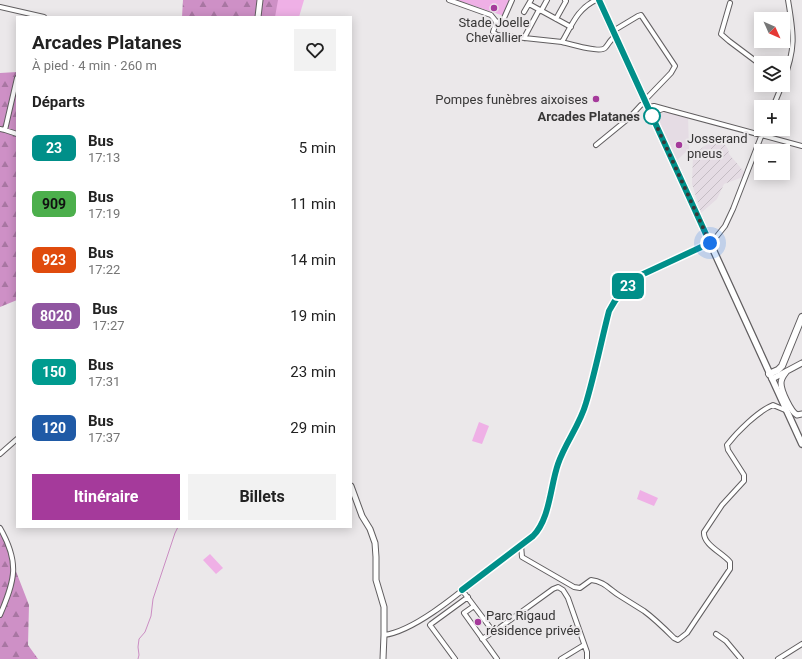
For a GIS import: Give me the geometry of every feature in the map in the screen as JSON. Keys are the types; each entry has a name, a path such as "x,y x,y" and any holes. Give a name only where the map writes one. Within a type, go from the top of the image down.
{"highway":[{"path":"772,375 784,364 802,317"}],"main road":[{"path":"598,0 647,103 754,339 788,408 798,435"},
{"path":"772,375 802,444"}],"street":[{"path":"258,16 260,0"},
{"path":"449,0 491,15 496,24"},
{"path":"512,0 504,18 496,24 493,32 497,35 562,42 602,50 614,34 641,15 675,66 647,103 641,105 629,118 596,145"},
{"path":"524,38 540,10 548,0"},
{"path":"556,19 566,1 565,0"},
{"path":"562,42 578,13 583,8 598,0"},
{"path":"788,0 794,36 790,64"},
{"path":"524,12 530,2 540,10 571,27"},
{"path":"730,3 721,34 754,61"},
{"path":"0,7 25,15"},
{"path":"16,81 2,130 16,134"},
{"path":"647,103 663,109 754,133"},
{"path":"651,114 663,109"},
{"path":"384,635 393,634 408,627 462,590 521,545 538,530 543,522 558,464 564,448 580,419 586,404 609,311 614,301 631,282 639,276 710,243 725,226 762,136"},
{"path":"766,136 802,146"},
{"path":"772,375 787,371 800,364"},
{"path":"787,371 782,379 781,388 792,411 797,415 802,414"},
{"path":"521,545 522,557 574,587 580,588 591,580 597,580 603,583 612,591 656,620 674,638 678,640 682,638 687,633 730,569 730,562 706,541 704,536 704,532 722,505 744,480 744,475 728,450 727,445 733,437 766,408 774,405 786,410"},
{"path":"0,454 16,440"},
{"path":"352,489 362,516 370,529 375,543 376,580 384,607 383,659"},
{"path":"0,528 12,556 14,567 12,584 0,615"},
{"path":"482,639 558,587 563,590 568,598 587,652 587,659"},
{"path":"462,590 492,630 495,631"},
{"path":"455,659 430,625 468,597"},
{"path":"474,606 464,613 497,659"},
{"path":"716,634 726,641 741,659"},
{"path":"778,659 802,644"},
{"path":"561,659 584,645"}],"shaded area":[{"path":"278,0 304,0 299,16 275,16"},
{"name":"Stade Joelle Chevallier","path":"457,0 510,0 504,16"},
{"path":"666,112 688,117 689,149 676,161 657,120 659,113"},
{"path":"719,135 728,149 729,154 745,173 743,177 724,184 717,199 701,213 692,184 693,155"},
{"path":"479,422 489,426 482,444 472,441"},
{"path":"640,490 658,498 654,506 637,499"},
{"path":"210,554 223,568 216,574 203,560"}],"green space":[{"path":"183,0 282,0 281,16 182,16"},
{"path":"16,72 16,300 0,307 0,73"},
{"path":"0,530 29,605 28,645 38,659 0,659"}],"waterway":[{"path":"263,16 266,0"},
{"path":"138,659 139,639 145,632 151,616 153,599 178,528"}],"bus line":[{"name":"23","path":"462,590 533,536 543,522 553,480 562,453 580,419 586,404 609,311 614,301 631,282 639,276 710,243 599,0"}],"place":[{"name":"Stade Joelle Chevallier","path":"494,8"},
{"name":"Pompes funèbres aixoises","path":"596,99"},
{"name":"Arcades Platanes","path":"652,116"},
{"name":"Josserand pneus","path":"679,145"},
{"name":"Parc Rigaud résidence privée","path":"478,622"}],"route":[{"path":"652,116 710,243"}]}
